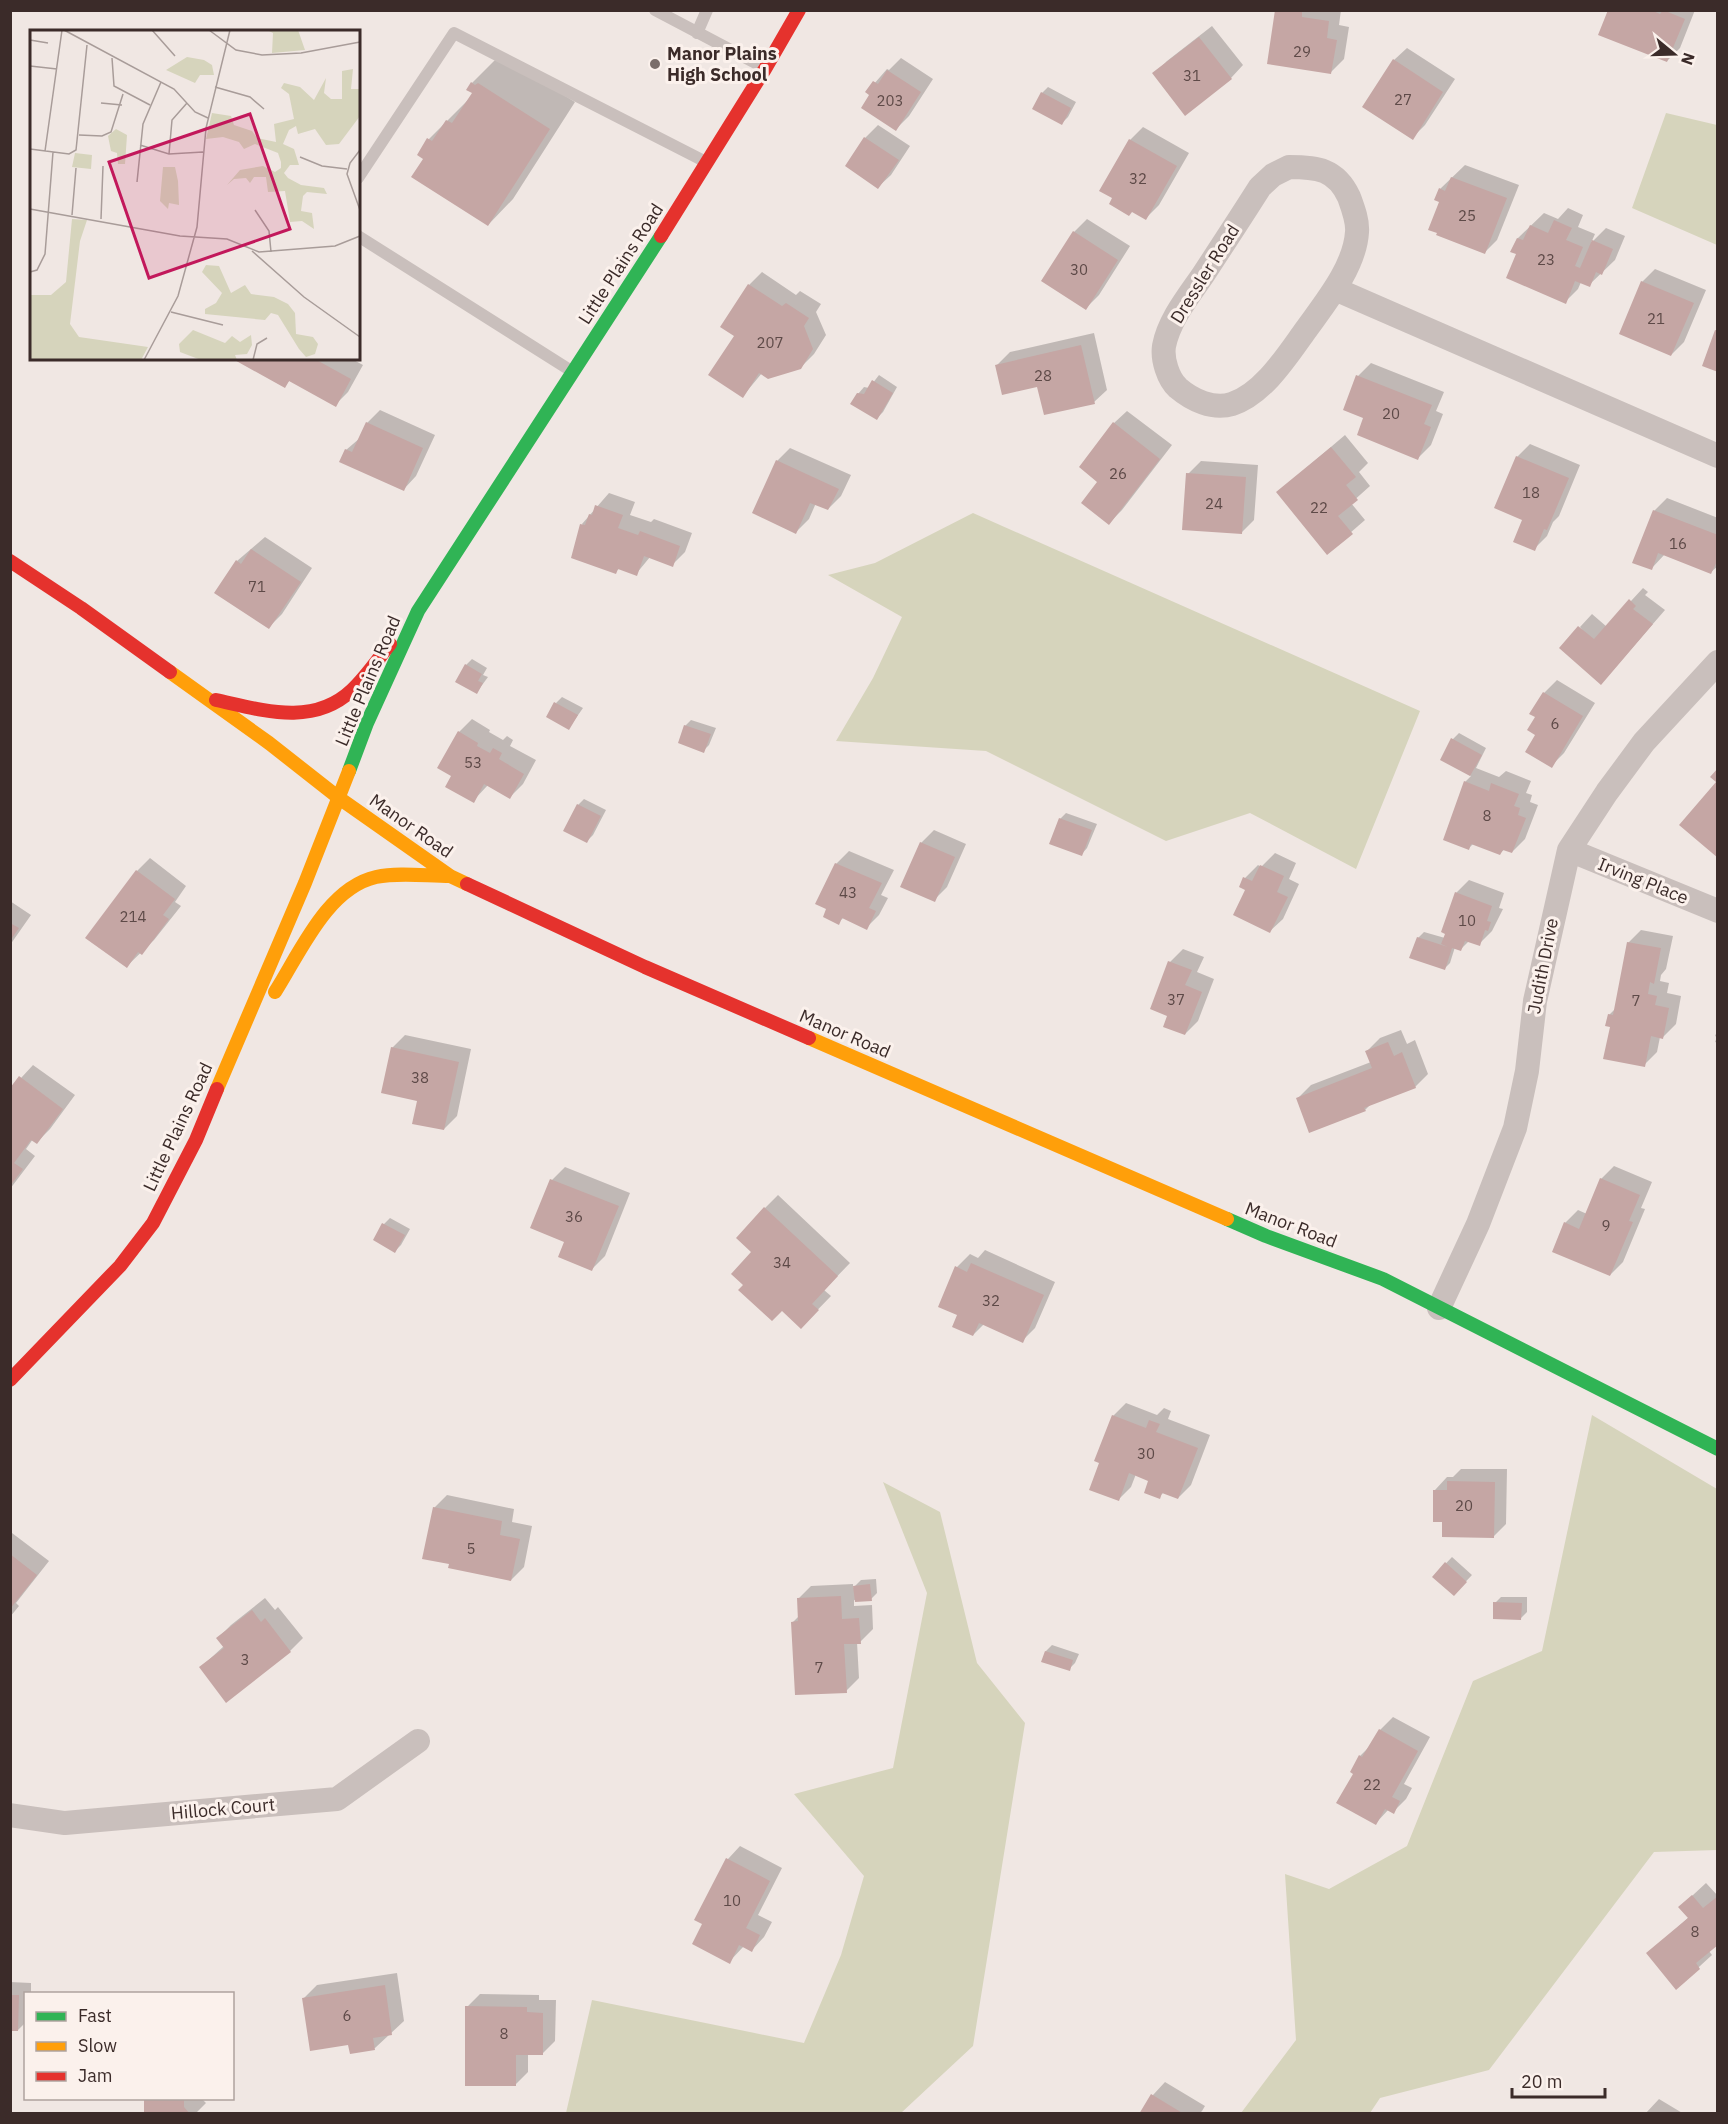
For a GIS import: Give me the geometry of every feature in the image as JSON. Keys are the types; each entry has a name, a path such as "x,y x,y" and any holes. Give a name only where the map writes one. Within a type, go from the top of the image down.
{"street":[{"name":"Little Plains Road","path":"10,1380 120,1266 153,1223 196,1140 339,798 367,723 418,611 707,163 799,10"},
{"name":"Dressler Road","path":"1289,167 1312,167 1328,172 1344,187 1354,208 1358,231 1352,254 1335,289 1279,367 1247,397 1230,405 1209,405 1191,398 1176,386 1166,366 1164,347 1174,319 1260,187 1273,175 1289,167"},
{"path":"1335,289 1718,456"},
{"name":"Manor Road","path":"10,561 81,608 269,743 339,798 450,876 645,967 1266,1236 1383,1279 1718,1449"},
{"path":"205,698 286,714 314,713 333,705 352,691 418,611"},
{"name":"Judith Drive","path":"1439,1308 1478,1224 1515,1128 1527,1071 1535,1001 1569,850 1607,792 1644,742 1718,662"},
{"name":"Irving Place","path":"1569,850 1718,911"},
{"path":"231,1055 280,985 329,907 352,885 375,877 450,876"},
{"name":"Hillock Court","path":"10,1815 65,1823 337,1799 418,1741"}],"lane":[{"path":"655,10 765,69"},
{"path":"698,33 707,10"},
{"path":"360,175 454,33 707,163"},
{"path":"360,237 573,372"}],"shaded area":[{"path":"1666,113 1717,125 1717,245 1632,208"},
{"path":"973,513 1420,711 1356,869 1250,813 1166,841 986,751 836,741 873,678 902,617 828,575 875,563"},
{"path":"1592,1415 1717,1489 1717,1850 1654,1852 1489,2070 1380,2098 1370,2113 1241,2113 1296,2040 1285,1874 1329,1889 1407,1846 1473,1681 1542,1651"},
{"path":"883,1482 940,1512 977,1663 1025,1723 973,2046 901,2113 566,2113 592,2000 804,2043 841,1955 864,1876 794,1794 893,1768 927,1593"}],"building":[{"path":"1275,10 1302,10 1302,17 1329,21 1327,38 1337,40 1331,74 1267,64"},
{"path":"1608,10 1651,10 1660,14 1663,10 1685,19 1667,62 1598,35"},
{"path":"1199,37 1232,79 1185,116 1152,73"},
{"path":"1393,59 1443,92 1413,140 1362,107"},
{"path":"887,70 921,92 896,131 861,108 869,95 865,92 873,81 878,84"},
{"path":"471,82 475,85 478,83 550,129 488,226 411,177 423,159 417,155 427,138 432,141 446,120 452,123 472,93 466,90"},
{"path":"1041,92 1071,108 1062,125 1032,109"},
{"path":"864,137 899,160 878,189 845,166"},
{"path":"1129,139 1177,166 1146,220 1132,212 1129,216 1109,204 1112,198 1099,191"},
{"path":"1451,177 1507,198 1485,254 1428,230 1439,202 1434,200 1439,188 1445,191"},
{"path":"1554,220 1572,228 1566,240 1583,247 1575,266 1580,268 1592,240 1613,249 1602,275 1596,272 1590,287 1575,281 1566,304 1506,278 1516,254 1510,252 1517,238 1523,240 1530,225 1548,233"},
{"path":"1073,231 1118,260 1086,310 1041,281"},
{"path":"1641,281 1694,303 1671,356 1619,334"},
{"path":"748,284 782,306 786,303 809,318 804,326 813,349 801,369 768,379 759,373 743,398 708,375 734,336 720,327"},
{"path":"1715,330 1718,331 1718,372 1702,366"},
{"path":"1081,345 1095,404 1044,415 1037,387 1002,395 995,365"},
{"path":"235,360 317,360 351,379 336,407 289,381 285,388"},
{"path":"1356,375 1432,405 1424,424 1431,427 1418,460 1357,435 1363,418 1343,410"},
{"path":"872,380 893,393 877,420 850,404 857,393 864,394"},
{"path":"366,422 423,448 404,491 339,462 345,449 352,452"},
{"path":"1113,422 1160,459 1109,525 1081,503 1097,482 1079,467"},
{"path":"1331,447 1356,477 1346,485 1358,500 1338,516 1353,534 1327,555 1276,492"},
{"path":"1516,456 1569,478 1547,530 1544,529 1535,551 1513,542 1522,520 1494,508"},
{"path":"776,460 839,489 828,510 810,503 796,534 752,513"},
{"path":"1186,473 1246,477 1242,534 1182,530"},
{"path":"595,505 623,515 618,528 638,535 640,531 680,546 673,567 644,556 637,576 618,569 616,574 571,558 580,524 585,525"},
{"path":"1653,510 1718,535 1718,559 1711,574 1658,553 1652,570 1632,563"},
{"path":"251,549 301,582 269,629 214,593 236,560 241,564"},
{"path":"1629,599 1636,606 1633,609 1653,624 1601,685 1559,648 1578,626 1594,639"},
{"path":"465,664 482,674 478,681 483,683 477,694 455,682"},
{"path":"1543,692 1583,716 1552,768 1525,752 1535,735 1527,730 1535,717 1529,714"},
{"path":"554,702 578,715 569,730 546,717"},
{"path":"684,725 711,734 704,753 678,743"},
{"path":"458,731 490,753 493,748 502,753 499,759 524,774 510,799 484,784 474,803 445,787 451,776 437,768"},
{"path":"1451,738 1482,755 1470,776 1440,760"},
{"path":"1718,768 1718,858 1679,825 1716,782 1710,777"},
{"path":"1464,781 1489,791 1491,783 1519,794 1514,806 1520,808 1518,815 1526,818 1512,853 1503,850 1500,855 1471,844 1469,850 1443,840"},
{"path":"577,804 601,816 587,843 563,831"},
{"path":"1059,818 1092,830 1082,856 1049,844"},
{"path":"920,842 955,857 935,902 900,887"},
{"path":"835,863 882,883 869,908 876,911 867,930 842,918 839,925 823,917 826,909 815,904"},
{"path":"1260,865 1284,876 1277,892 1288,897 1270,933 1233,915 1245,890 1239,887 1243,877 1252,881"},
{"path":"136,870 175,899 163,915 169,919 142,955 138,952 127,968 85,938"},
{"path":"1455,892 1492,906 1487,921 1491,922 1488,931 1485,930 1480,946 1465,941 1461,951 1452,948 1445,970 1409,958 1417,937 1448,947 1441,944 1445,934 1441,932"},
{"path":"10,923 19,928 10,941"},
{"path":"1627,942 1661,948 1654,984 1650,982 1648,994 1657,996 1655,1005 1669,1008 1663,1039 1651,1036 1645,1067 1603,1059 1610,1027 1605,1026 1608,1014 1613,1015"},
{"path":"1168,961 1192,970 1185,985 1202,992 1185,1035 1163,1027 1167,1016 1150,1009"},
{"path":"1388,1042 1394,1056 1402,1052 1416,1088 1364,1108 1366,1111 1309,1133 1296,1098 1372,1068 1365,1051"},
{"path":"391,1047 459,1062 444,1130 412,1124 417,1101 381,1093"},
{"path":"19,1076 63,1109 37,1144 31,1140 14,1163 23,1169 10,1186 10,1088"},
{"path":"1600,1178 1640,1195 1629,1221 1633,1222 1610,1276 1552,1252 1564,1222 1579,1229"},
{"path":"550,1179 619,1206 592,1271 558,1257 564,1242 530,1228"},
{"path":"764,1207 838,1276 812,1304 819,1310 801,1329 782,1311 772,1321 738,1290 743,1285 731,1274 751,1252 736,1238"},
{"path":"382,1223 405,1235 395,1253 373,1240"},
{"path":"971,1263 1044,1295 1023,1343 979,1323 973,1336 952,1327 957,1315 938,1307 955,1266 967,1272"},
{"path":"1112,1415 1146,1428 1149,1420 1160,1424 1156,1432 1198,1448 1178,1499 1162,1493 1160,1499 1144,1493 1148,1481 1129,1473 1119,1501 1089,1490 1099,1463 1094,1461"},
{"path":"1447,1481 1495,1482 1494,1538 1442,1537 1442,1522 1433,1522 1433,1490 1447,1490"},
{"path":"433,1507 502,1521 500,1535 520,1539 511,1581 448,1568 449,1564 422,1559"},
{"path":"10,1554 37,1575 10,1609"},
{"path":"1445,1562 1467,1582 1454,1596 1432,1577"},
{"path":"870,1584 872,1601 855,1602 853,1586"},
{"path":"841,1596 842,1619 859,1618 861,1644 844,1644 847,1693 795,1695 791,1622 798,1621 797,1598"},
{"path":"1493,1602 1522,1603 1521,1620 1493,1619"},
{"path":"252,1610 261,1622 265,1618 291,1652 226,1703 199,1667 224,1648 216,1638"},
{"path":"1045,1651 1073,1660 1070,1671 1041,1662"},
{"path":"1379,1729 1418,1751 1392,1797 1400,1801 1394,1814 1385,1809 1376,1825 1336,1803 1353,1774 1350,1772 1359,1755 1362,1757"},
{"path":"726,1858 770,1881 746,1928 760,1935 752,1952 739,1945 730,1964 692,1944 702,1924 694,1920"},
{"path":"1692,1895 1703,1908 1718,1896 1718,1945 1696,1963 1700,1969 1676,1990 1646,1953 1688,1918 1678,1907"},
{"path":"385,1985 392,2035 373,2038 375,2050 350,2054 348,2045 310,2051 302,1998"},
{"path":"10,1995 19,1995 18,2031 10,2031"},
{"path":"465,2006 527,2007 527,2012 543,2013 543,2055 516,2055 516,2086 465,2086"},
{"path":"1151,2094 1184,2114 1139,2114"},
{"path":"144,2100 184,2100 184,2107 190,2114 144,2114"}],"traffic: fast":[{"path":"349,771 367,723 418,611 661,236"},
{"path":"1227,1219 1266,1236 1383,1279 1718,1449"}],"traffic: slow":[{"path":"170,672 269,743 339,798 450,876 467,884"},
{"path":"217,1089 305,883 349,771"},
{"path":"275,992 305,941 329,908 343,894 376,877 450,876"},
{"path":"809,1038 1227,1219"}],"traffic: jam":[{"path":"661,236 799,10"},
{"path":"10,561 81,608 170,672"},
{"path":"216,700 287,713 321,709 352,690 390,644"},
{"path":"467,884 645,967 809,1038"},
{"path":"10,1380 120,1266 153,1223 196,1140 217,1089"}],"place":[{"name":"Manor Plains High School","path":"655,64"}]}
